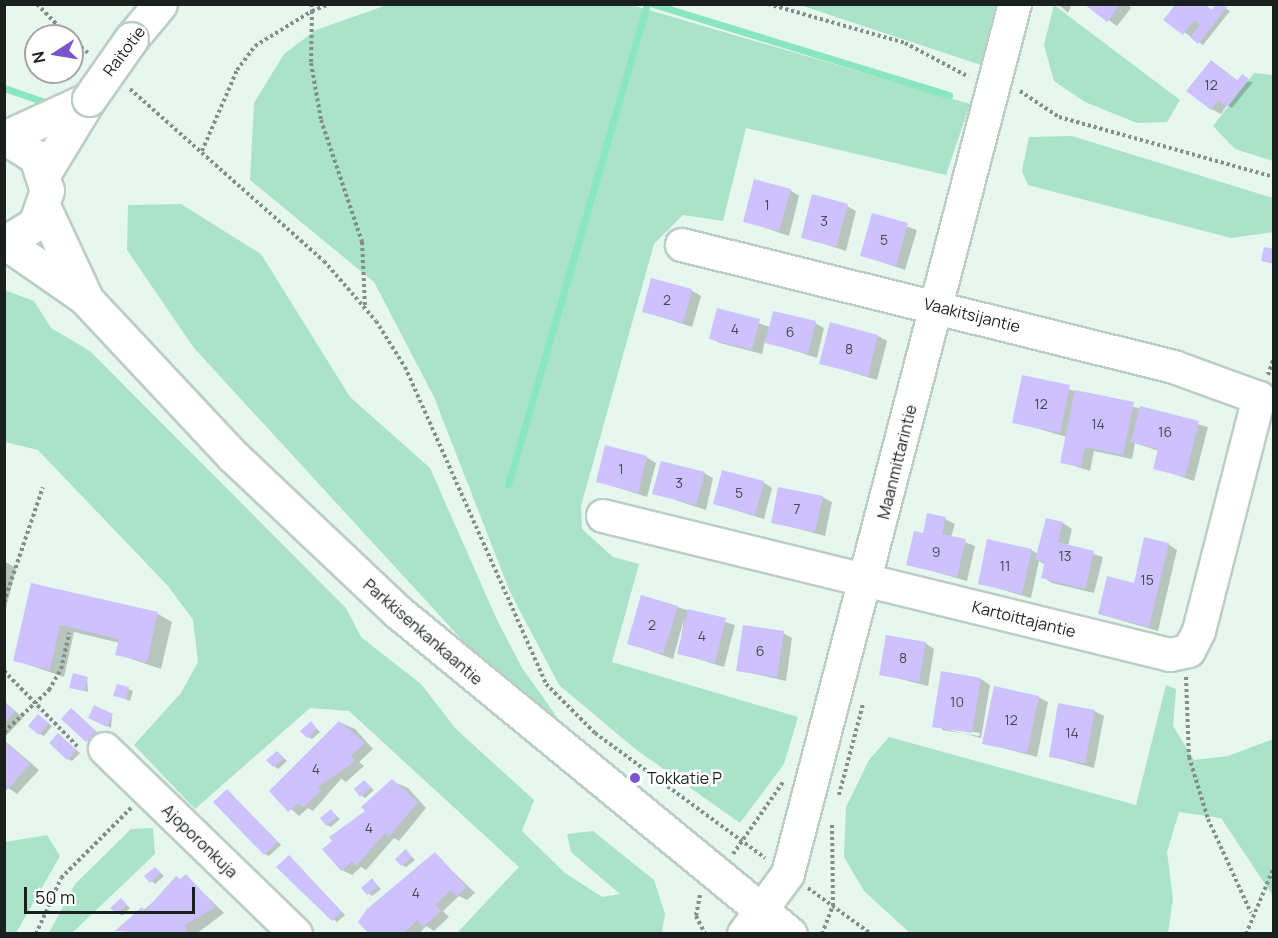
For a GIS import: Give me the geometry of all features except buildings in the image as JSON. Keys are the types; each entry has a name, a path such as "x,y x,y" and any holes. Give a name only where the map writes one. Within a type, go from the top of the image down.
{"main road":[{"name":"Raitotie","path":"44,173 89,99 131,39 160,4"},
{"path":"5,137 89,99"},
{"path":"5,137 36,157 44,173 44,208 29,230 5,243"},
{"name":"Parkkisenkankaantie","path":"44,208 85,298"},
{"name":"Parkkisenkankaantie","path":"5,243 85,298 234,456 398,612 752,923 790,933"}],"street":[{"name":"Maanmittarintie","path":"752,923 788,874 1015,4"},
{"name":"Vaakitsijantie","path":"682,245 936,306 1174,367 1259,398 1199,631 1189,651"},
{"name":"Kartoittajantie","path":"603,516 1170,655 1189,651"},
{"name":"Ajoporonkuja","path":"95,751 148,791 296,933"}],"path":[{"path":"37,4 56,24"},
{"path":"311,4 317,97 362,242 365,306"},
{"path":"202,151 237,70 255,46 312,10 330,4"},
{"path":"768,4 905,43 993,84 1020,91 1059,117 1274,177"},
{"path":"84,50 91,56"},
{"path":"123,84 202,151 324,261 365,306 405,367 546,684 595,733 871,933"},
{"path":"4,602 43,487"},
{"path":"4,732 36,703 61,669 69,633"},
{"path":"1189,651 1184,696 1189,757 1208,819 1251,913"},
{"path":"4,671 36,703 95,751"},
{"path":"36,933 61,878 148,791"},
{"path":"1246,933 1251,913 1274,867"},
{"path":"822,933 833,906"}],"green space":[{"path":"387,5 632,5 970,104 946,175 746,128 723,221 683,215 654,244 581,506 582,529 613,557 639,564 612,662 798,717 784,764 740,823 634,748 559,685 510,592 434,397 374,282 250,180 254,103 284,54 316,30"},
{"path":"800,5 1004,5 984,66"},
{"path":"1054,5 1180,100 1167,122 1137,123 1085,102 1054,81 1044,45"},
{"path":"1254,73 1273,75 1273,161 1235,149 1213,126"},
{"path":"1072,136 1273,198 1273,232 1231,238 1028,185 1022,171 1029,137"},
{"path":"181,204 261,254 350,397 430,468 497,620 522,668 557,717 486,666 194,348 127,250 128,205"},
{"path":"4,290 34,301 51,328 90,351 346,608 361,637 421,684 456,729 534,800 522,831 565,873 602,897 620,894 571,852 567,834 593,831 654,880 665,914 662,933 457,933 519,867 349,711 310,708 195,809 134,745 181,693 198,662 193,620 168,586 38,450 5,442"},
{"path":"1166,685 1176,689 1173,726 1194,760 1228,756 1273,739 1273,896 1221,818 1179,812 1167,852 1173,899 1168,933 910,933 864,891 844,857 846,807 869,760 889,737 1136,805"},
{"path":"153,828 155,854 72,933 49,933 75,884 131,829"},
{"path":"47,835 60,856 16,933 5,933 5,842"}],"waterway":[{"path":"508,485 647,4"},
{"path":"653,4 949,95"},
{"path":"4,88 42,101"}],"place":[{"name":"Tokkatie P","path":"635,778"}]}
